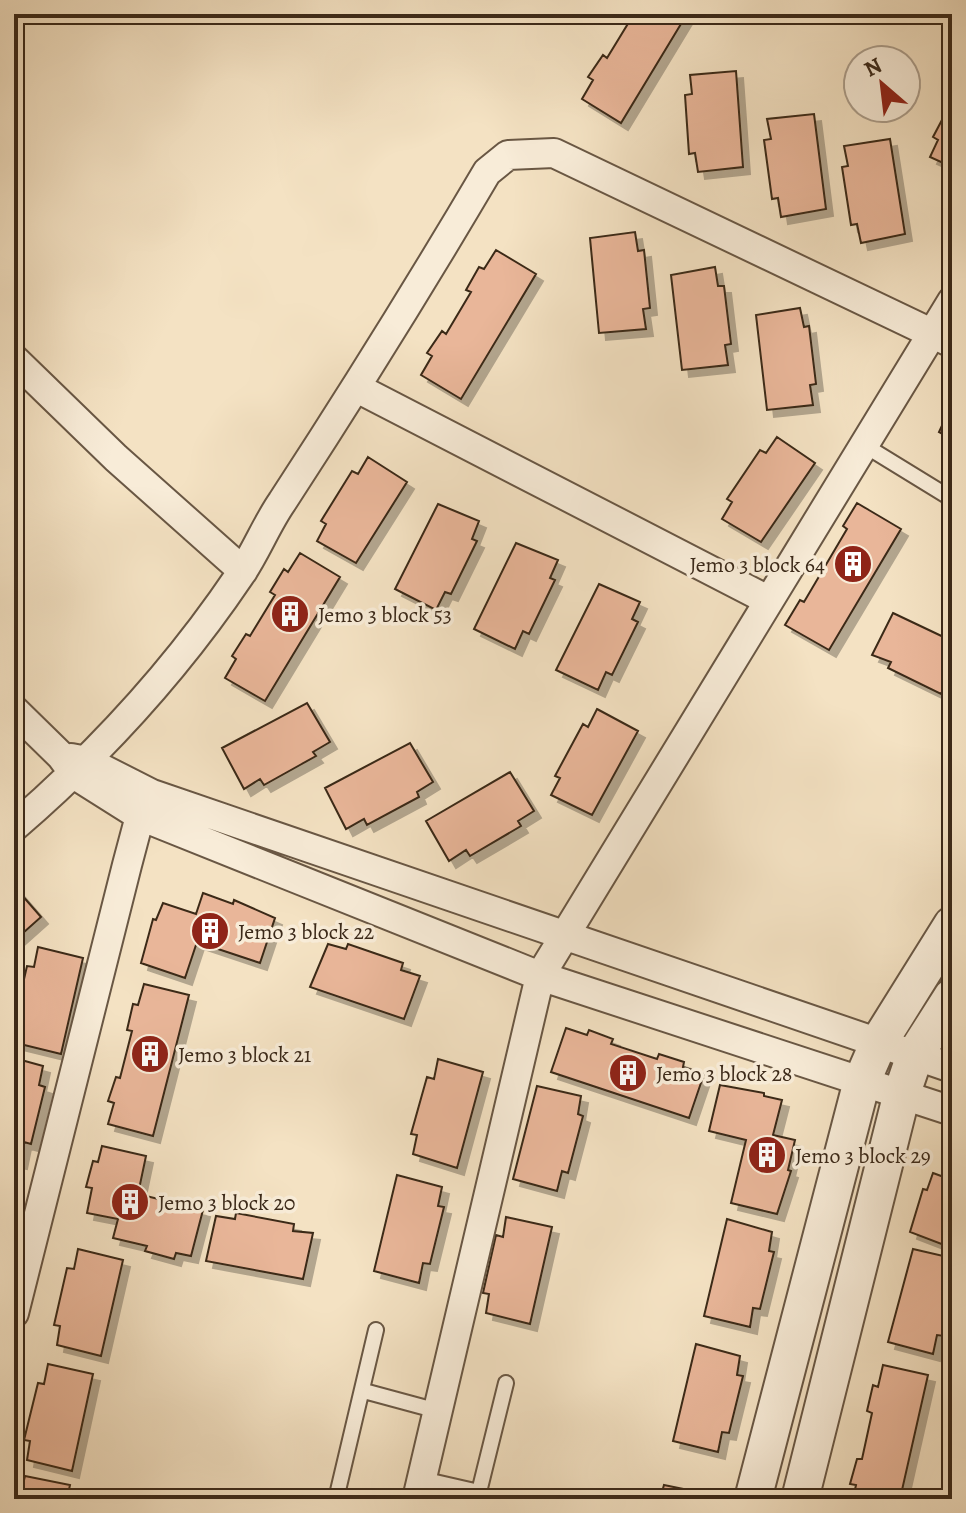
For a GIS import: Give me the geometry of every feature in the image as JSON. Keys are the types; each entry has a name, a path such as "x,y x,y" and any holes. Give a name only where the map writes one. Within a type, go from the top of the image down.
{"street":[{"path":"14,827 74,764 151,694 243,571 278,507 357,388 487,172 508,155 533,151 554,153 942,338"},
{"path":"419,1489 540,976 864,445 942,338 952,301"},
{"path":"14,359 116,458 243,571"},
{"path":"357,388 768,600"},
{"path":"14,710 74,764 146,805 540,976 952,1111"},
{"path":"146,805 564,933 952,1068"},
{"path":"14,1313 20,1268 146,805"},
{"path":"753,1499 862,1081 879,1042 952,925"},
{"path":"800,1499 902,1093 915,1055 952,997"}],"lane":[{"path":"864,445 952,499"},
{"path":"336,1499 376,1330"},
{"path":"419,1489 478,1496 506,1383"},
{"path":"364,1391 438,1411"}],"building":[{"path":"627,14 687,14 621,123 582,99 593,80 588,77 603,55 607,58 632,17"},
{"path":"736,71 743,167 698,172 695,153 689,154 685,95 692,94 690,75"},
{"path":"952,101 952,167 930,157 938,140 933,137"},
{"path":"814,114 826,209 781,217 778,198 772,199 764,140 771,139 767,119"},
{"path":"890,139 905,234 861,243 857,224 851,225 842,167 848,166 844,146"},
{"path":"635,232 638,251 644,250 650,308 643,309 646,329 599,333 590,238"},
{"path":"496,250 536,274 461,399 421,375 432,356 427,353 442,331 446,334 471,292 466,290 479,267 484,269"},
{"path":"715,267 718,286 724,286 731,344 725,345 728,365 682,370 671,275"},
{"path":"800,308 804,327 809,326 816,384 810,385 813,405 767,410 756,315"},
{"path":"952,404 952,439 939,432"},
{"path":"777,437 815,463 761,542 722,519 732,502 727,499 760,450 766,453"},
{"path":"368,457 407,482 356,563 317,541 326,524 321,521 352,471 358,474"},
{"name":"Jemo 3 block 64","path":"857,503 901,529 829,650 785,625 800,600 804,602 847,529 843,526"},
{"path":"438,504 479,521 472,539 477,541 451,594 445,592 436,610 395,589"},
{"path":"516,543 558,560 550,578 555,580 529,634 523,631 515,649 474,629"},
{"name":"Jemo 3 block 53","path":"300,553 340,577 265,701 225,678 236,659 232,656 246,634 250,636 275,595 270,592 284,569 288,572"},
{"path":"599,584 640,602 632,619 638,622 612,675 606,672 598,690 556,670"},
{"path":"893,613 952,641 952,691 944,688 941,694 888,668 891,662 872,655"},
{"path":"307,703 330,742 313,752 316,756 264,785 260,779 244,789 222,748"},
{"path":"597,709 638,731 592,815 551,795 560,778 555,776 583,724 588,727"},
{"path":"410,743 433,782 417,792 419,797 367,825 364,819 346,829 325,788"},
{"path":"510,772 534,811 518,821 521,826 470,856 466,850 449,861 426,821"},
{"path":"14,886 41,917 14,941"},
{"name":"Jemo 3 block 22","path":"203,893 233,904 234,900 275,918 260,963 197,942 185,978 141,963 153,919 156,920 163,903 196,914"},
{"path":"328,944 346,949 348,944 403,963 401,970 420,976 404,1019 310,987"},
{"path":"38,947 83,958 61,1054 16,1043 20,1024 14,1023 27,966 34,967"},
{"name":"Jemo 3 block 21","path":"144,984 189,995 153,1136 108,1124 114,1103 108,1101 116,1077 120,1078 132,1031 127,1030 133,1004 138,1005"},
{"name":"Jemo 3 block 28","path":"566,1028 587,1035 589,1030 613,1039 611,1044 657,1059 659,1054 684,1062 683,1067 704,1074 689,1118 551,1072"},
{"path":"14,1058 43,1066 39,1085 45,1087 31,1144 24,1142 20,1162 14,1161"},
{"path":"438,1059 483,1072 457,1168 413,1154 417,1135 411,1134 427,1077 434,1079"},
{"name":"Jemo 3 block 29","path":"720,1085 764,1093 764,1096 782,1100 773,1135 795,1140 788,1170 791,1171 777,1214 731,1203 746,1140 709,1131"},
{"path":"537,1086 581,1096 578,1114 583,1116 568,1173 562,1171 557,1191 513,1179"},
{"name":"Jemo 3 block 20","path":"102,1146 146,1156 138,1194 203,1210 191,1256 176,1253 174,1259 145,1251 147,1246 113,1238 118,1219 87,1213 92,1188 86,1187 93,1161 98,1162"},
{"path":"933,1173 952,1180 952,1248 910,1232 923,1189 927,1190"},
{"path":"397,1175 442,1187 438,1206 444,1207 430,1264 423,1263 419,1283 374,1271"},
{"path":"236,1213 294,1224 293,1231 313,1233 303,1279 206,1261 216,1216 235,1219"},
{"path":"506,1217 552,1227 530,1324 486,1313 489,1294 483,1293 496,1235 503,1237"},
{"path":"727,1219 772,1232 769,1251 774,1252 760,1309 753,1308 750,1327 704,1316"},
{"path":"78,1249 123,1260 101,1356 57,1345 60,1326 54,1325 67,1268 74,1269"},
{"path":"913,1249 952,1258 952,1305 944,1336 937,1335 933,1354 888,1342"},
{"path":"696,1344 740,1356 737,1375 743,1376 729,1433 722,1432 718,1452 673,1441"},
{"path":"48,1364 93,1374 72,1471 27,1460 30,1441 24,1440 38,1383 44,1384"},
{"path":"883,1365 928,1375 900,1499 853,1499 856,1485 850,1484 857,1459 862,1459 872,1413 867,1411 873,1385 878,1387"},
{"path":"25,1476 70,1485 67,1499 14,1499 16,1490 21,1492"},
{"path":"664,1485 708,1494 707,1499 660,1499"}],"place":[{"name":"Jemo 3 block 64","path":"853,564"},
{"name":"Jemo 3 block 53","path":"290,614"},
{"name":"Jemo 3 block 22","path":"210,931"},
{"name":"Jemo 3 block 21","path":"150,1054"},
{"name":"Jemo 3 block 28","path":"628,1073"},
{"name":"Jemo 3 block 29","path":"767,1155"},
{"name":"Jemo 3 block 20","path":"130,1202"}]}
